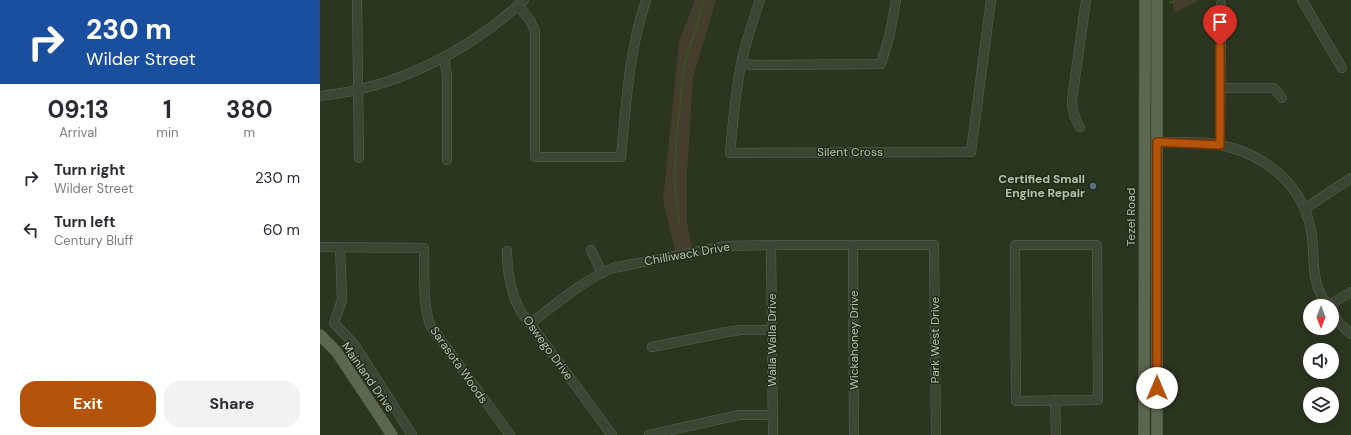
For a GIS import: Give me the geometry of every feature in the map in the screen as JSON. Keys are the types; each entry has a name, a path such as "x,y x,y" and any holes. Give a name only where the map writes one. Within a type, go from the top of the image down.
{"main road":[{"name":"Tezel Road","path":"1144,435 1145,0"},
{"path":"1157,435 1158,0"},
{"name":"Mainland Drive","path":"320,335 336,351 392,435"}],"street":[{"path":"357,0 359,90 358,158"},
{"path":"320,96 359,90 400,78 444,57 470,42 521,3 534,31 535,157 621,157 628,82 635,38 646,0"},
{"path":"760,0 741,64 881,64 890,34 896,0"},
{"name":"Silent Cross","path":"741,64 736,90 730,153 971,152 992,0"},
{"path":"1080,127 1074,119 1072,100 1086,0"},
{"path":"1302,0 1342,68"},
{"path":"1220,4 1220,145"},
{"path":"444,57 447,76 447,160"},
{"path":"1220,88 1274,88 1282,98"},
{"path":"1145,142 1220,145 1251,154 1270,165 1283,176 1294,189 1304,210 1310,229 1314,272 1320,293 1324,299"},
{"path":"1304,210 1351,178"},
{"name":"Wickahoney Drive","path":"853,244 854,435"},
{"path":"1097,244 1098,400 1055,400 1016,401 1015,245 1097,244"},
{"name":"Chilliwack Drive","path":"530,324 584,284 602,273 623,266 714,248 772,245 934,245"},
{"name":"Walla Walla Drive","path":"772,245 773,435"},
{"name":"Park West Drive","path":"934,245 936,435"},
{"name":"Sarasota Woods","path":"320,247 424,248 425,302 430,326 510,435"},
{"path":"340,247 342,300 334,324 354,344 412,435"},
{"path":"591,250 602,273"},
{"name":"Oswego Drive","path":"507,251 507,272 512,292 520,310 612,435"},
{"path":"1339,301 1351,292"},
{"path":"1339,322 1351,334"},
{"path":"652,347 741,330 772,330"},
{"path":"1055,400 1056,435"},
{"path":"649,435 739,415 773,415"}],"shaded area":[{"path":"695,0 716,0 693,78 687,176 687,223 692,247 675,251 663,200 679,42"},
{"path":"1172,0 1199,0 1174,13"}],"waterway":[{"path":"679,224 675,184 676,144 684,67 704,0"},
{"path":"1170,3 1176,0"}],"place":[{"name":"Certified Small Engine Repair","path":"1093,186"}],"route":[{"path":"1157,388 1157,142 1207,143 1220,145 1220,46"}]}
